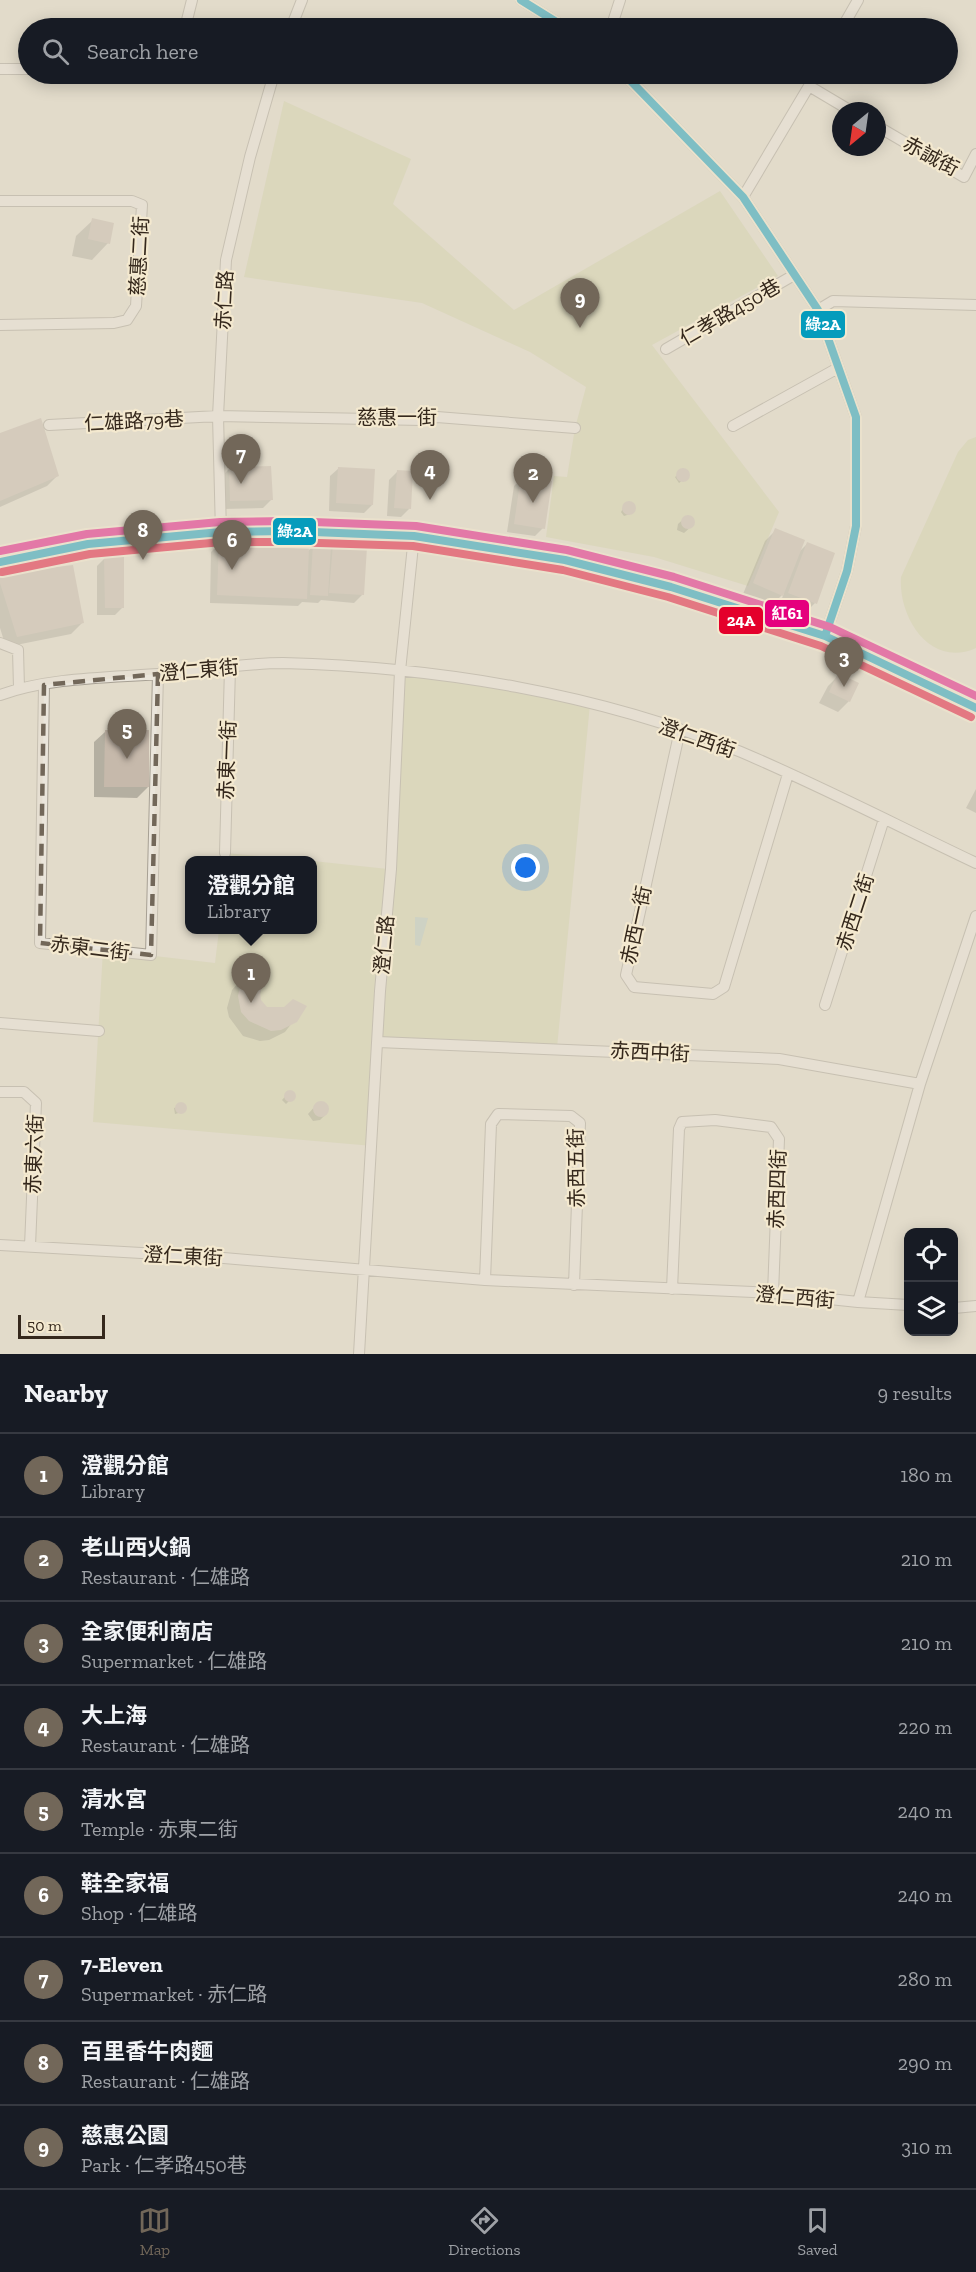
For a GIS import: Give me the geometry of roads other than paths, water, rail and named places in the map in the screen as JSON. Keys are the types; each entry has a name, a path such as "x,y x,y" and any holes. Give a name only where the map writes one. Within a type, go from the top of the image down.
{"street":[{"path":"188,18 192,0"},
{"path":"295,18 302,0"},
{"path":"521,0 550,18"},
{"path":"614,18 620,0"},
{"path":"848,18 858,0"},
{"path":"0,69 18,69"},
{"name":"赤仁路","path":"222,532 218,416 226,260 250,157 271,84"},
{"path":"634,84 743,197 818,310 856,417 856,526 847,571 825,636"},
{"path":"743,197 809,86 836,102"},
{"name":"赤誠街","path":"886,131 964,177 976,154"},
{"name":"慈惠二街","path":"0,201 132,201 142,206 136,306 128,320 114,323 0,325"},
{"name":"仁孝路450巷","path":"666,349 794,275"},
{"path":"818,310 833,301 976,305"},
{"path":"733,426 838,368"},
{"name":"仁雄路79巷","path":"50,426 218,416"},
{"name":"慈惠一街","path":"218,416 422,420 437,417 575,428"},
{"path":"0,562 88,544 222,532 288,531 414,537 565,560 671,587 825,636 976,708"},
{"name":"澄仁路","path":"359,1354 391,869 400,671 414,537"},
{"path":"0,643 18,650 19,688"},
{"name":"澄仁東街","path":"0,695 19,688 44,685 280,663 400,671"},
{"name":"赤東一街","path":"225,853 230,668"},
{"name":"澄仁西街","path":"400,671 487,682 590,704 680,730 740,752 976,863"},
{"name":"赤東二街","path":"44,685 40,943 151,955 158,674"},
{"name":"赤西一街","path":"680,730 626,975 634,987 713,994 724,987 788,774"},
{"name":"赤西二街","path":"825,1005 884,819"},
{"name":"澄仁西街","path":"365,1269 485,1280 774,1293 858,1302 920,1084 976,916"},
{"path":"0,1023 99,1031"},
{"name":"赤西中街","path":"378,1042 780,1059 920,1084"},
{"name":"赤東六街","path":"0,1092 24,1092 36,1103 30,1246"},
{"name":"赤西五街","path":"485,1280 491,1124 498,1114 571,1116 580,1123 574,1285"},
{"name":"赤西四街","path":"672,1289 679,1129 682,1122 716,1119 771,1127 779,1139 774,1293"},
{"name":"澄仁東街","path":"0,1245 365,1269"},
{"path":"858,1302 904,1305"},
{"path":"958,1308 976,1306"}],"place":[{"name":"慈惠公園","path":"580,328"},
{"name":"7-Eleven","path":"241,484"},
{"name":"大上海","path":"430,500"},
{"name":"老山西火鍋","path":"533,503"},
{"name":"百里香牛肉麵","path":"143,560"},
{"name":"鞋全家福","path":"232,570"},
{"name":"全家便利商店","path":"844,687"},
{"name":"清水宮","path":"127,759"},
{"name":"澄觀分館","path":"251,1003"}]}
